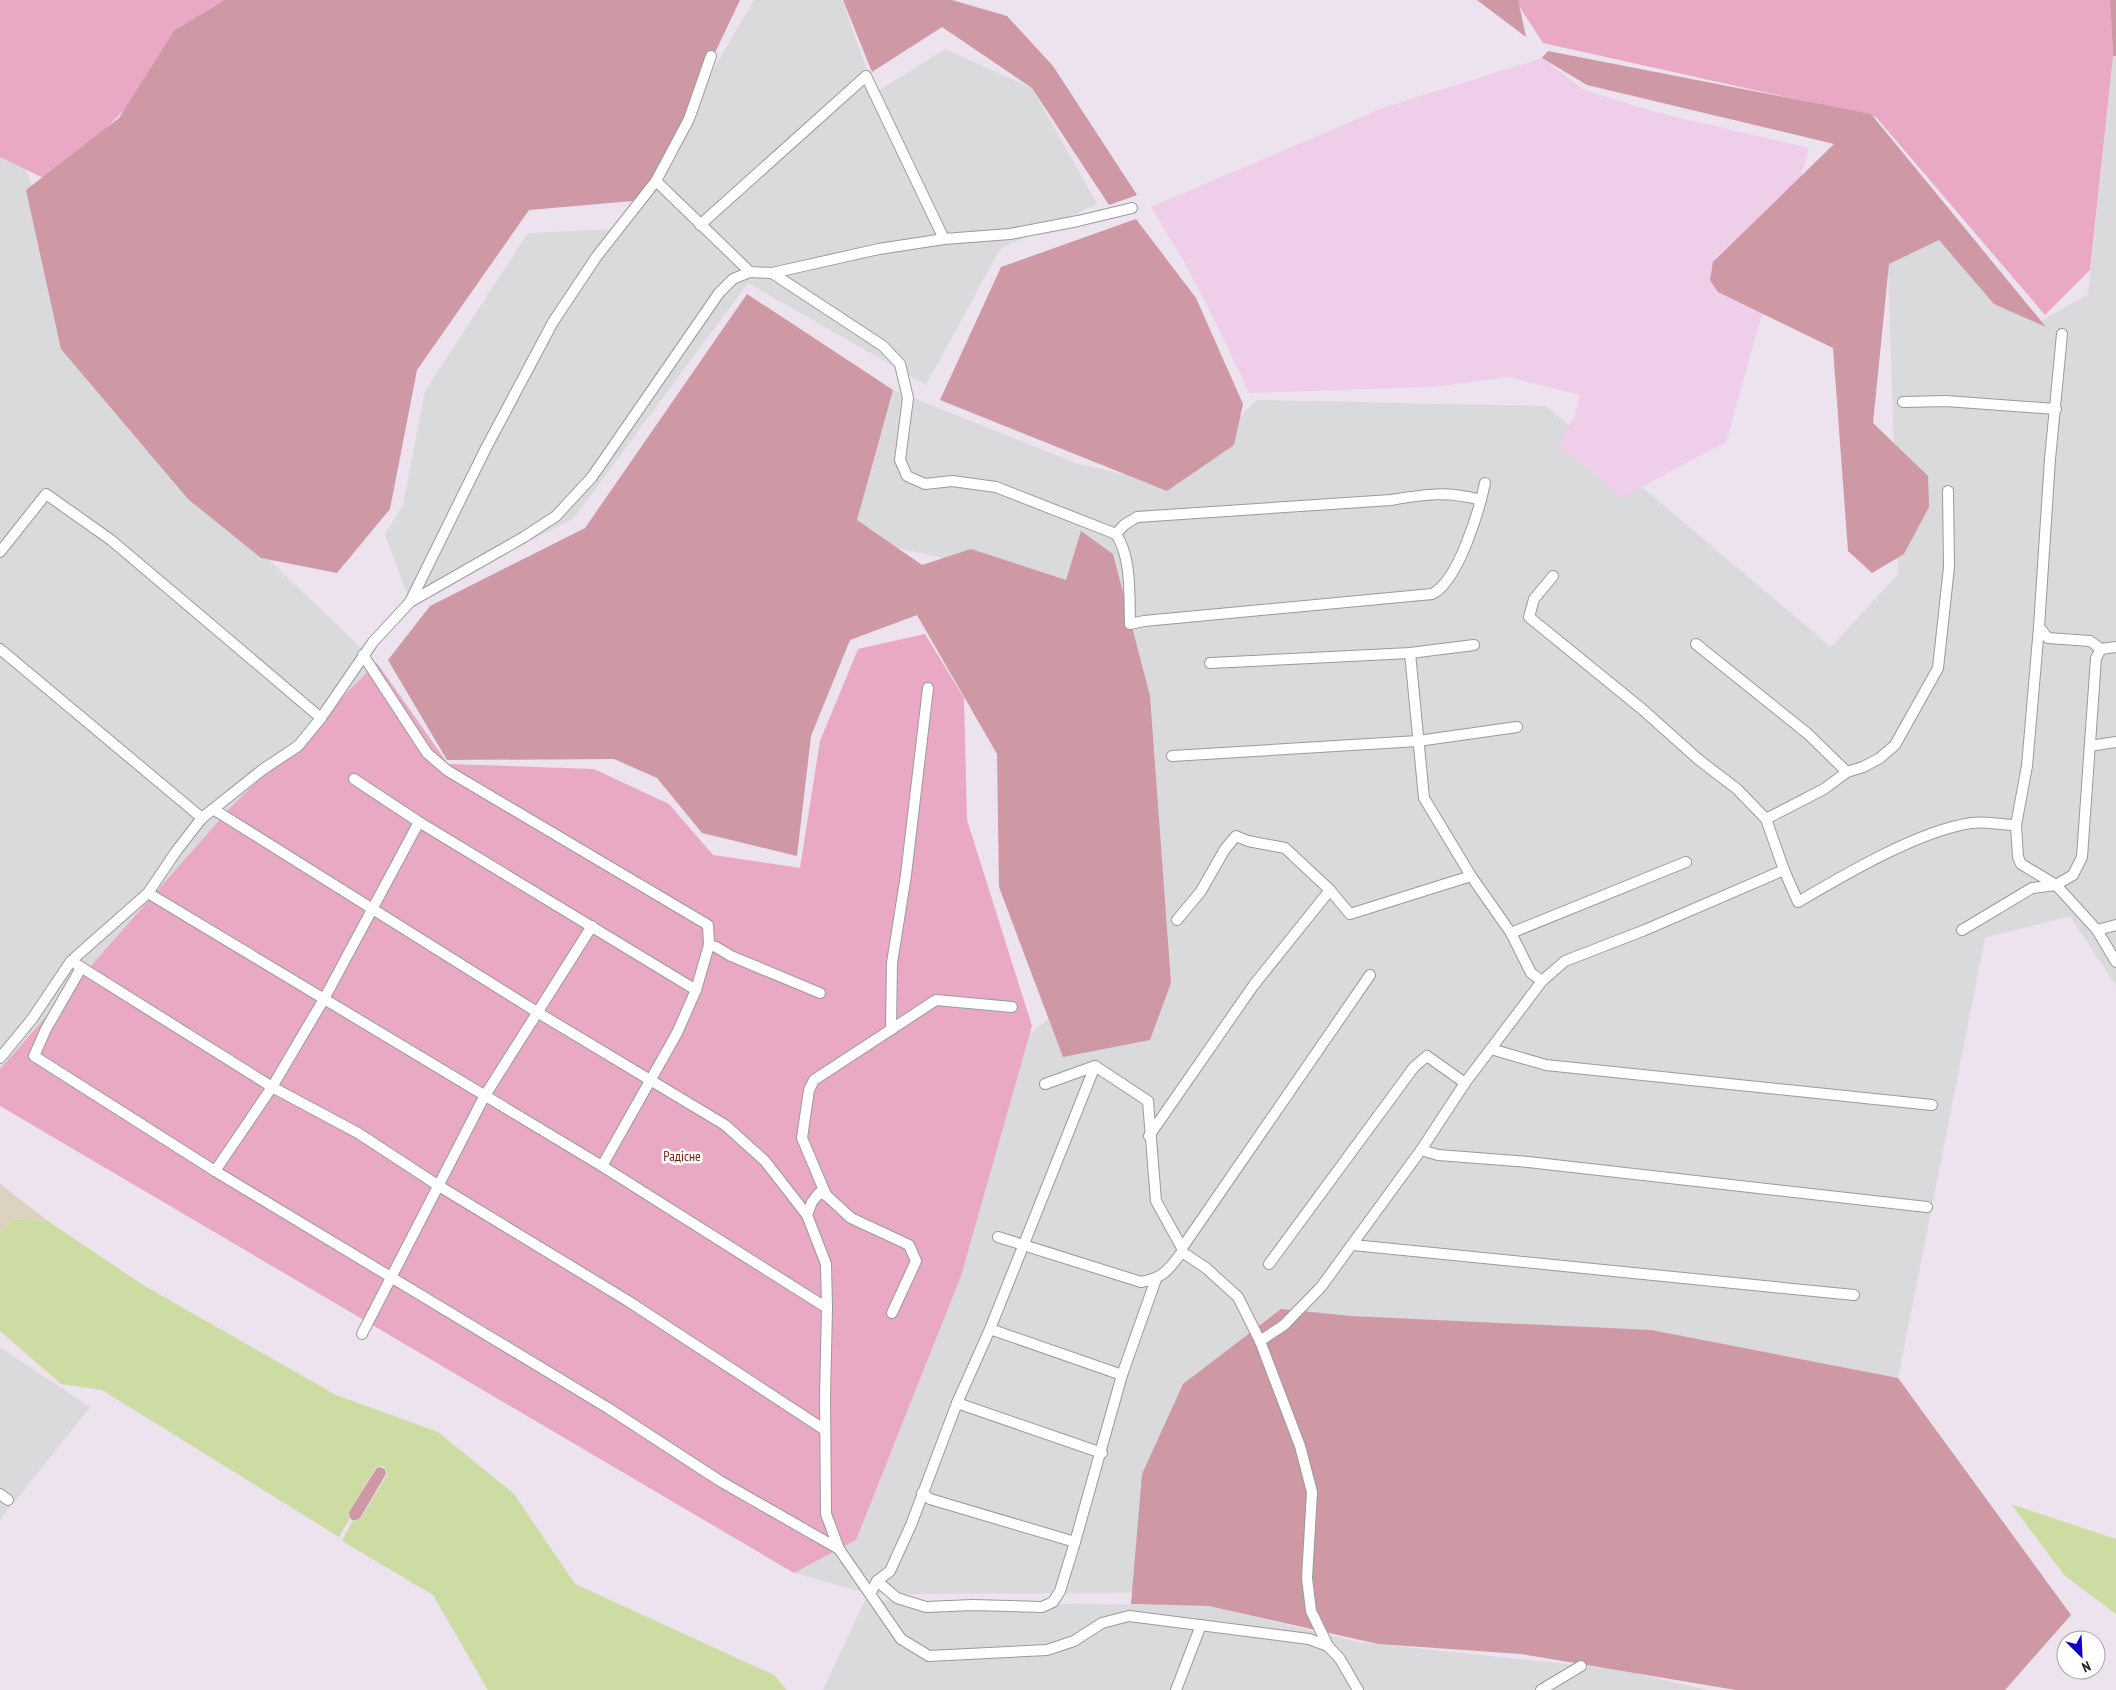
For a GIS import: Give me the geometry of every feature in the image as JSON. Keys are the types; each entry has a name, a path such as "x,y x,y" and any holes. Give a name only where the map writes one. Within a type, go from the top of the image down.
{"street":[{"path":"0,1058 32,1019 71,961 148,893 177,850 202,818 262,770 298,746 321,718 363,655 410,602 486,448 553,322 597,256 656,181 689,119 711,56"},
{"path":"700,225 866,76 944,239"},
{"path":"656,181 750,272"},
{"path":"410,602 524,537 556,516 592,477 719,293 733,279 750,272 772,273 878,249 944,239 1010,234 1132,208"},
{"path":"772,273 883,346 900,364 908,398 900,460 908,476 925,484 952,482 996,487 1116,534 1121,542 1126,566 1130,624 1144,620 1346,604 1432,594 1441,590 1451,576 1482,500 1484,483"},
{"path":"2062,334 2050,459 2039,627 2027,766 2016,826 2018,857 2021,864 2056,886 2097,930 2116,962"},
{"path":"1903,402 1946,401 2056,409"},
{"path":"1766,819 1824,789 1847,772 1863,767 1880,758 1895,745 1938,668 1948,567 1948,491"},
{"path":"1116,534 1124,525 1137,517 1391,500 1427,493 1459,494 1482,500"},
{"path":"0,552 46,494 111,540 321,718"},
{"path":"1553,576 1534,599 1530,617 1642,709 1699,760 1737,788 1766,819 1784,870 1798,902 1896,849 1946,829 1972,823 2016,826"},
{"path":"2039,627 2048,638 2090,641 2101,649 2116,647"},
{"path":"1696,644 1808,734 1847,772"},
{"path":"1210,663 1410,653 1474,645"},
{"path":"0,649 202,818"},
{"path":"1962,930 2032,888 2056,886 2073,875 2082,857 2096,658 2101,649"},
{"path":"1410,653 1424,798 1471,876 1511,933 1531,973 1542,981"},
{"path":"363,655 428,753 448,771 708,926 709,945 696,990 677,1033 602,1166"},
{"path":"891,1030 892,963 906,876 928,688"},
{"path":"1172,756 1418,741 1516,727"},
{"path":"2090,746 2116,742"},
{"path":"354,779 418,822 696,990"},
{"path":"213,809 537,1012 725,1125 765,1160 808,1215 826,1264 826,1514 839,1549 901,1639 929,1656 1048,1650 1074,1641 1102,1623 1129,1616 1309,1639 1328,1646"},
{"path":"215,1171 272,1087 324,999 418,822"},
{"path":"1177,920 1201,891 1225,849 1236,836 1248,841 1285,848 1330,890 1350,914 1471,876"},
{"path":"1511,933 1686,862"},
{"path":"1260,1340 1284,1325 1321,1286 1421,1150 1465,1083 1542,981 1565,961 1645,930 1784,870"},
{"path":"1149,1136 1253,986 1330,890"},
{"path":"148,893 484,1097 602,1166 827,1308"},
{"path":"2097,930 2116,925"},
{"path":"362,1334 484,1097 592,926"},
{"path":"709,945 820,993"},
{"path":"71,961 272,1087 358,1133 439,1186 628,1300 825,1430"},
{"path":"81,968 46,1029 34,1056 215,1171 608,1408 720,1481 839,1549"},
{"path":"998,1236 1142,1282 1156,1279 1166,1272 1370,975"},
{"path":"892,1313 916,1261 914,1252 909,1245 851,1218 826,1195 802,1138 809,1090 814,1080 936,1000 1012,1007"},
{"path":"1491,1048 1546,1065 1932,1105"},
{"path":"1269,1264 1414,1067 1427,1056 1465,1083"},
{"path":"1095,1066 1148,1101 1149,1136 1154,1157 1156,1201 1182,1250 1206,1268 1238,1297 1260,1340 1300,1446 1312,1492 1307,1578 1311,1611 1328,1646 1340,1659 1358,1690"},
{"path":"1045,1084 1095,1066"},
{"path":"870,1594 877,1581 890,1571 957,1403 990,1329 1022,1244 1095,1066"},
{"path":"1421,1150 1438,1156 1528,1162 1926,1208"},
{"path":"808,1215 812,1202 818,1193 826,1195"},
{"path":"1353,1245 1854,1296"},
{"path":"877,1581 897,1598 926,1607 973,1605 1042,1607 1053,1602 1060,1591 1102,1453 1122,1375 1156,1279"},
{"path":"990,1329 1122,1375"},
{"path":"957,1403 1102,1453"},
{"path":"922,1493 930,1499 1075,1542"},
{"path":"1176,1690 1201,1625"},
{"path":"1541,1690 1581,1666"}],"shaded area":[{"path":"225,0 740,0 645,200 529,210 417,370 390,509 337,573 261,558 188,499 61,349 26,190 119,118 174,31"},
{"path":"754,0 842,0 875,93 945,49 1032,88 1097,204 1000,249 926,385 748,283 573,519 410,602 385,534 403,505 425,391 528,233 619,229"},
{"path":"843,0 952,0 1007,16 1053,66 1137,195 1109,205 1032,88 942,27 872,72"},
{"path":"1477,0 1518,0 1526,37"},
{"path":"2110,0 2116,0 2116,56 2113,56"},
{"path":"1548,51 1871,114 2046,327 1994,304 1939,240 1889,264 1873,423 1928,476 1929,507 1904,554 1872,573 1848,551 1833,348 1718,292 1710,280 1713,262 1834,144 1587,85 1542,58"},
{"path":"2113,56 2116,56 2116,985 2070,916 1985,938 1898,1378 1281,1309 1135,1593 870,1594 794,1573 856,1540 1030,1034 1167,920 1097,591 850,538 893,390 1076,463 1174,486 1256,400 1546,406 1831,647 1898,574 1888,264 1939,240 2041,321 2088,294"},
{"path":"1542,58 1584,90 1659,113 1809,148 1726,442 1621,498 1594,473 1558,446 1574,417 1580,395 1509,377 1433,387 1249,393 1215,321 1182,258 1151,207 1383,108"},
{"path":"0,156 26,169 110,408 377,663 127,925 0,1069"},
{"path":"1136,219 1196,298 1243,404 1234,445 1167,491 940,400 1001,267"},
{"path":"747,294 893,390 857,520 922,565 971,549 1066,580 1081,531 1113,554 1150,696 1171,983 1150,1040 1063,1057 999,887 997,754 917,615 850,640 811,736 797,856 702,833 657,778 614,759 447,760 388,660 430,606 585,528"},
{"path":"0,1184 48,1221 14,1219 0,1231"},
{"path":"14,1219 48,1221 143,1285 336,1395 438,1432 514,1494 575,1584 774,1675 787,1690 488,1690 433,1595 342,1541 353,1520 360,1519 387,1475 385,1467 379,1466 375,1469 349,1512 350,1518 339,1537 102,1390 61,1384 0,1331 0,1231"},
{"path":"1281,1309 1351,1316 1651,1330 1898,1378 2071,1615 2005,1690 1736,1690 1521,1654 1378,1644 1209,1606 1131,1604 1142,1474 1183,1384"},
{"path":"0,1347 90,1407 0,1520"},
{"path":"379,1467 385,1469 386,1474 360,1518 352,1520 349,1517 349,1512"},
{"path":"2011,1504 2116,1539 2116,1614 2065,1576"},
{"path":"865,1600 1209,1606 1358,1642 1622,1670 1707,1690 823,1690"}],"green space":[{"path":"0,0 235,0 52,182 0,157"},
{"path":"1515,0 2110,0 2113,56 2090,270 2045,315 1876,117 1543,43"},
{"name":"Радісне","path":"925,634 964,698 967,820 1032,1026 961,1276 856,1540 794,1573 0,1106 0,1069 231,807 377,663 448,764 594,769 669,804 713,855 800,868 820,741 858,649"}]}
